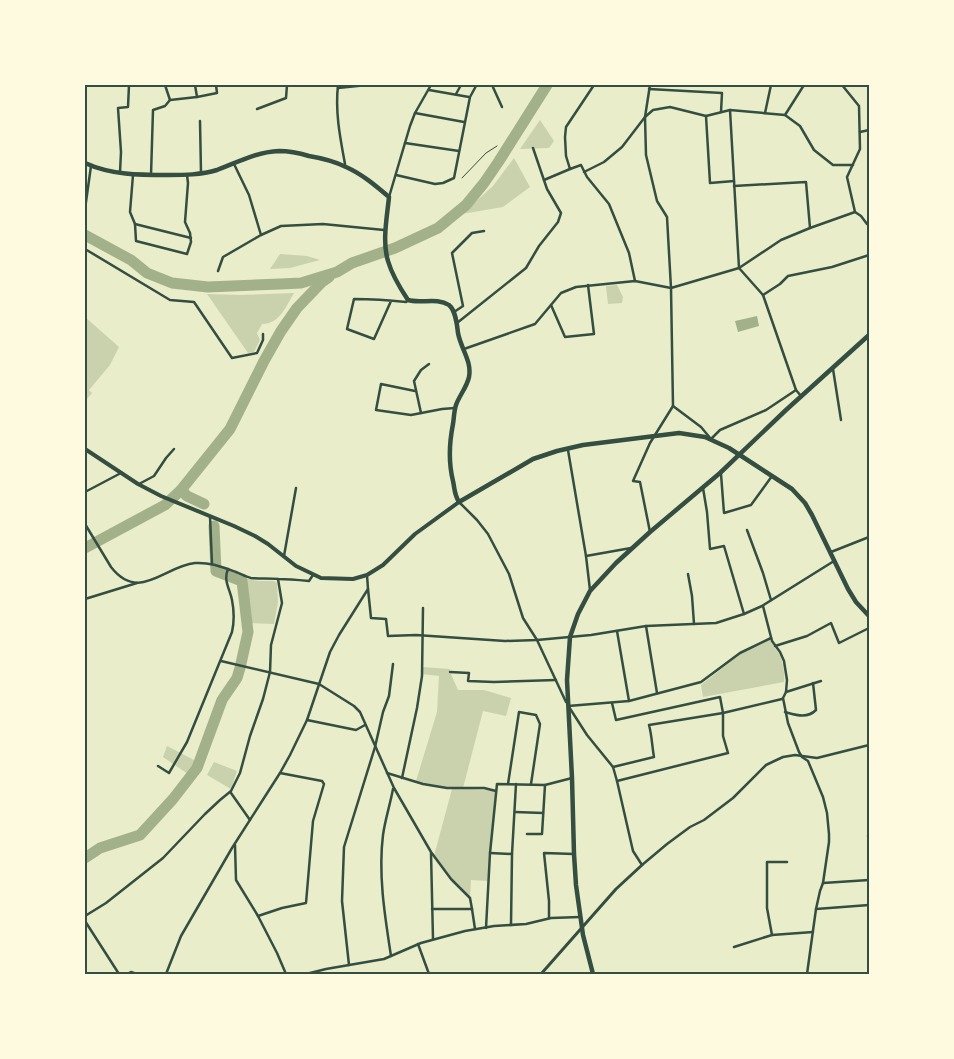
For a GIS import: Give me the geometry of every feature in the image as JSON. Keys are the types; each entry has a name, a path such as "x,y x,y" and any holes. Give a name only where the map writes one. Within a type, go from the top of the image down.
{"main road":[{"path":"85,163 132,175 187,174 216,170 254,155 290,151 322,158 344,166 390,197 386,240 388,260 396,278 408,300 413,302 443,302 450,306 454,312 459,336 468,359 469,378 455,408 449,443 450,468 455,496 459,502"},
{"path":"593,974 584,943 574,854 567,670 570,637 578,614 590,591 632,548 720,473 869,335"},
{"path":"85,449 161,496 254,536 296,566 313,575 327,579 353,579 367,575 383,565 415,534 459,502 533,459 568,448 679,433 699,436 721,443 740,454 792,489 801,498 812,515 848,589 856,602 869,616"}],"street":[{"path":"120,173 121,152 118,108 128,107 129,85"},
{"path":"165,85 170,100"},
{"path":"195,85 197,97"},
{"path":"151,175 153,110 165,106 170,100 217,93 216,85"},
{"path":"257,109 286,98 287,85"},
{"path":"344,166 338,125 338,86 368,85"},
{"path":"390,197 410,126 431,85"},
{"path":"456,94 460,85"},
{"path":"396,175 435,184 454,178 470,97 478,85"},
{"path":"492,85 502,107"},
{"path":"570,169 566,156 566,127 594,85"},
{"path":"650,85 645,109 646,156 657,201 667,217 671,288 673,406 650,443 633,481 640,482 650,532"},
{"path":"765,113 770,85"},
{"path":"785,114 804,85"},
{"path":"842,85 859,106 860,149 847,177 854,212 869,224"},
{"path":"649,89 722,93 721,112"},
{"path":"429,90 470,97"},
{"path":"584,172 604,162 622,147 645,116 653,110 670,107 706,116 730,110 785,114 800,126 814,150 833,165 852,165"},
{"path":"730,110 740,268 763,295 796,390 801,396"},
{"path":"415,113 464,122"},
{"path":"706,116 710,183 734,181"},
{"path":"200,121 201,173"},
{"path":"860,132 869,130"},
{"path":"405,143 459,151"},
{"path":"457,323 526,268 538,246 558,222 561,213 547,189 533,148"},
{"path":"234,162 249,195 261,234"},
{"path":"544,180 581,164 587,177 609,204 629,253 635,281"},
{"path":"85,209 91,166"},
{"path":"132,175 130,212 135,224 136,241 187,254 191,242 190,233 185,222 187,174"},
{"path":"734,186 806,182 810,228"},
{"path":"464,349 535,324 561,293 576,287 635,281 671,288 740,268 781,240 854,212"},
{"path":"135,224 190,238"},
{"path":"218,271 223,257 261,234 281,226 323,224 386,230"},
{"path":"454,312 463,306 452,253 472,232 484,231"},
{"path":"85,249 170,300 194,302 232,358 257,353 263,340 263,334"},
{"path":"763,295 780,284 788,276 832,267 869,255"},
{"path":"552,305 565,337 594,334 588,285"},
{"path":"391,301 374,338 347,329 354,299 391,301 406,302 408,300"},
{"path":"421,413 414,381 421,370 429,364"},
{"path":"832,368 841,420"},
{"path":"415,391 381,384 376,410 411,415 442,408 455,408"},
{"path":"673,406 701,427 711,439 720,430 766,410 796,390"},
{"path":"568,448 590,591"},
{"path":"139,484 154,476 174,449"},
{"path":"85,492 121,473"},
{"path":"720,473 724,513 751,505 772,476"},
{"path":"284,556 296,488"},
{"path":"703,488 710,549 724,546 744,614"},
{"path":"459,502 488,534 509,574 523,618 537,640 568,706 587,735 613,767 633,850 642,865"},
{"path":"210,516 213,564"},
{"path":"85,524 101,552 116,572 129,582 138,583"},
{"path":"747,530 771,600"},
{"path":"830,552 869,537"},
{"path":"586,556 632,548"},
{"path":"367,575 371,618 386,619 388,636 423,635 505,641 570,637 646,626 716,622 744,614 762,606 834,562"},
{"path":"85,599 153,579 194,564 213,564 227,571 250,578 309,581 313,575"},
{"path":"158,766 170,773 174,766 187,742 206,698 234,626 232,600 225,579 227,571"},
{"path":"688,574 694,624"},
{"path":"85,916 111,900 164,858 205,814 230,792 240,773 270,672 271,645 282,603 278,578"},
{"path":"166,974 181,936 235,844 280,773 307,720 330,652 339,634 368,590"},
{"path":"762,606 770,638 784,661 787,680 786,692 783,698 785,712 799,752 808,761 827,813 829,842 823,883 816,908 807,974"},
{"path":"402,778 422,676 423,608"},
{"path":"775,646 807,636 831,623 839,642 869,628"},
{"path":"646,626 657,693"},
{"path":"617,631 629,701"},
{"path":"568,706 629,701 701,682 740,653 770,638"},
{"path":"221,661 319,684 354,706 360,712 394,788 431,852 450,879 470,898 475,929"},
{"path":"349,965 342,901 344,847 389,696 393,664"},
{"path":"450,672 469,673 468,681 556,680"},
{"path":"786,692 821,681"},
{"path":"785,712 799,716 813,714 816,710 813,683"},
{"path":"612,703 616,720 720,697 724,736 728,753 617,781"},
{"path":"613,767 654,757 649,725 723,712 783,698"},
{"path":"508,784 519,712 536,715 540,724 531,784"},
{"path":"307,720 356,730 365,725"},
{"path":"541,974 616,888 667,844 733,798 766,765 783,757 817,758 869,744"},
{"path":"258,916 306,903 313,821 324,784 322,781 280,773"},
{"path":"387,773 423,784 447,788 484,788 496,791"},
{"path":"486,928 496,784 545,785 572,778"},
{"path":"511,925 512,854 516,784"},
{"path":"527,834 542,834 545,785"},
{"path":"391,956 384,909 382,867 386,817 394,788"},
{"path":"230,792 250,820"},
{"path":"515,812 543,813"},
{"path":"235,844 236,880 258,916 286,974"},
{"path":"431,852 433,939"},
{"path":"490,853 512,854"},
{"path":"549,918 544,853 574,854"},
{"path":"772,935 767,908 767,862 787,862"},
{"path":"823,883 869,880"},
{"path":"816,908 869,905"},
{"path":"432,909 472,909"},
{"path":"306,974 391,956 433,939 475,929 526,924 549,918 581,917"},
{"path":"85,921 119,974"},
{"path":"734,947 772,935 813,932"},
{"path":"418,944 428,974"},
{"path":"127,974 131,972 137,974"}],"lane":[{"path":"462,178 486,153 497,146"}],"shaded area":[{"path":"540,120 554,141 549,148 520,149"},
{"path":"514,158 530,187 503,207 462,214 493,186"},
{"path":"280,254 307,256 320,260 290,268 270,269"},
{"path":"617,285 623,297 622,303 608,304 606,286"},
{"path":"294,293 278,318 262,324 257,333 260,340 254,352 248,353 207,294 239,295"},
{"path":"757,316 759,326 738,332 735,321"},
{"path":"85,317 119,347 110,365 89,390 92,393 85,401"},
{"path":"243,578 258,581 274,581 277,583 278,602 274,624 250,623"},
{"path":"770,640 782,660 784,682 703,697 701,685 740,654"},
{"path":"422,667 450,669 458,690 484,690 511,698 506,716 483,711 463,788 496,791 488,881 471,880 470,898 451,879 434,856 452,789 416,781 437,712 439,676 422,674"},
{"path":"167,746 196,761 188,774 163,757"},
{"path":"214,762 237,771 231,789 207,775"}],"waterway":[{"path":"85,235 131,260 147,273 172,283 208,287 301,283 337,272 352,263 395,248 438,228 466,205 499,161 547,85"},
{"path":"85,548 165,505 181,490 230,429 281,331 297,308 329,277"},
{"path":"181,490 187,496 204,504"},
{"path":"85,858 100,848 140,835 173,799 197,768 222,700 237,678 248,632 242,581 216,571 214,526"}]}
